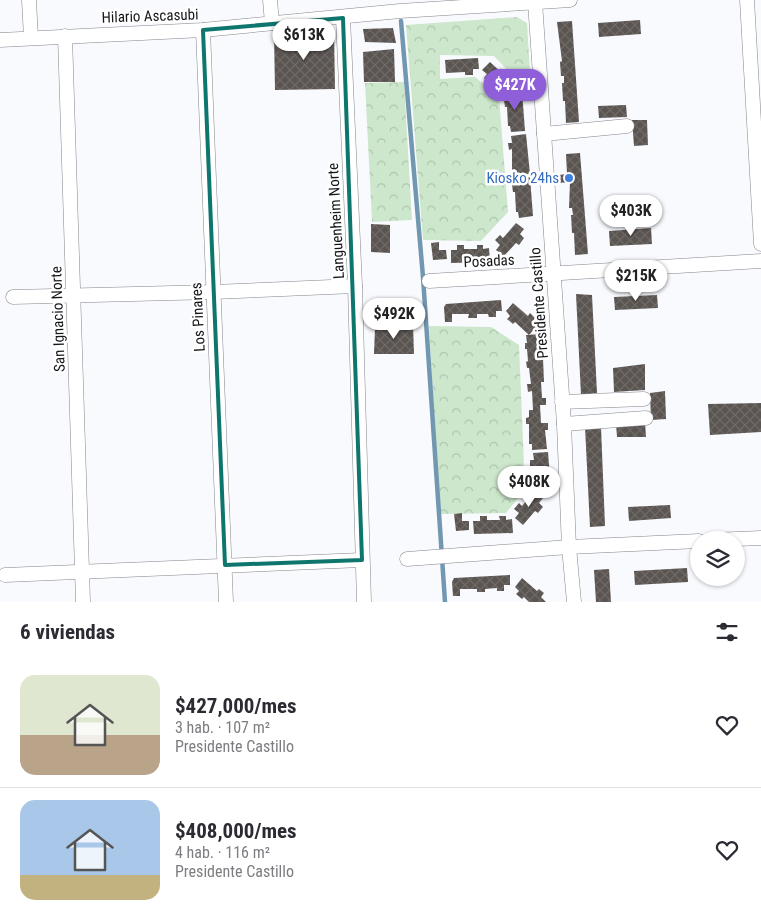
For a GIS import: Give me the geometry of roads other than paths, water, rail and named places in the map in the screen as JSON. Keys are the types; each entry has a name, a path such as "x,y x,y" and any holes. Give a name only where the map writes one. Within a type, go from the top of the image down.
{"street":[{"path":"28,0 31,38"},
{"path":"270,0 272,23"},
{"name":"Hilario Ascasubi","path":"0,40 203,30 508,2 570,0"},
{"path":"747,0 761,244"},
{"name":"Presidente Castillo","path":"535,2 564,424 569,547 574,602"},
{"name":"Languenheim Norte","path":"343,18 355,286 364,602"},
{"name":"Los Pinares","path":"203,30 226,602"},
{"name":"San Ignacio Norte","path":"65,36 83,602"},
{"path":"544,134 627,126"},
{"name":"Posadas","path":"429,281 761,261"},
{"path":"13,297 355,286"},
{"path":"562,402 644,398"},
{"path":"564,424 646,418"},
{"path":"745,539 761,538"},
{"path":"407,559 569,547 690,541"},
{"path":"6,575 362,560"}],"waterway":[{"path":"401,21 423,277 445,602"}],"place":[{"name":"Kiosko 24hs","path":"569,178"}]}
